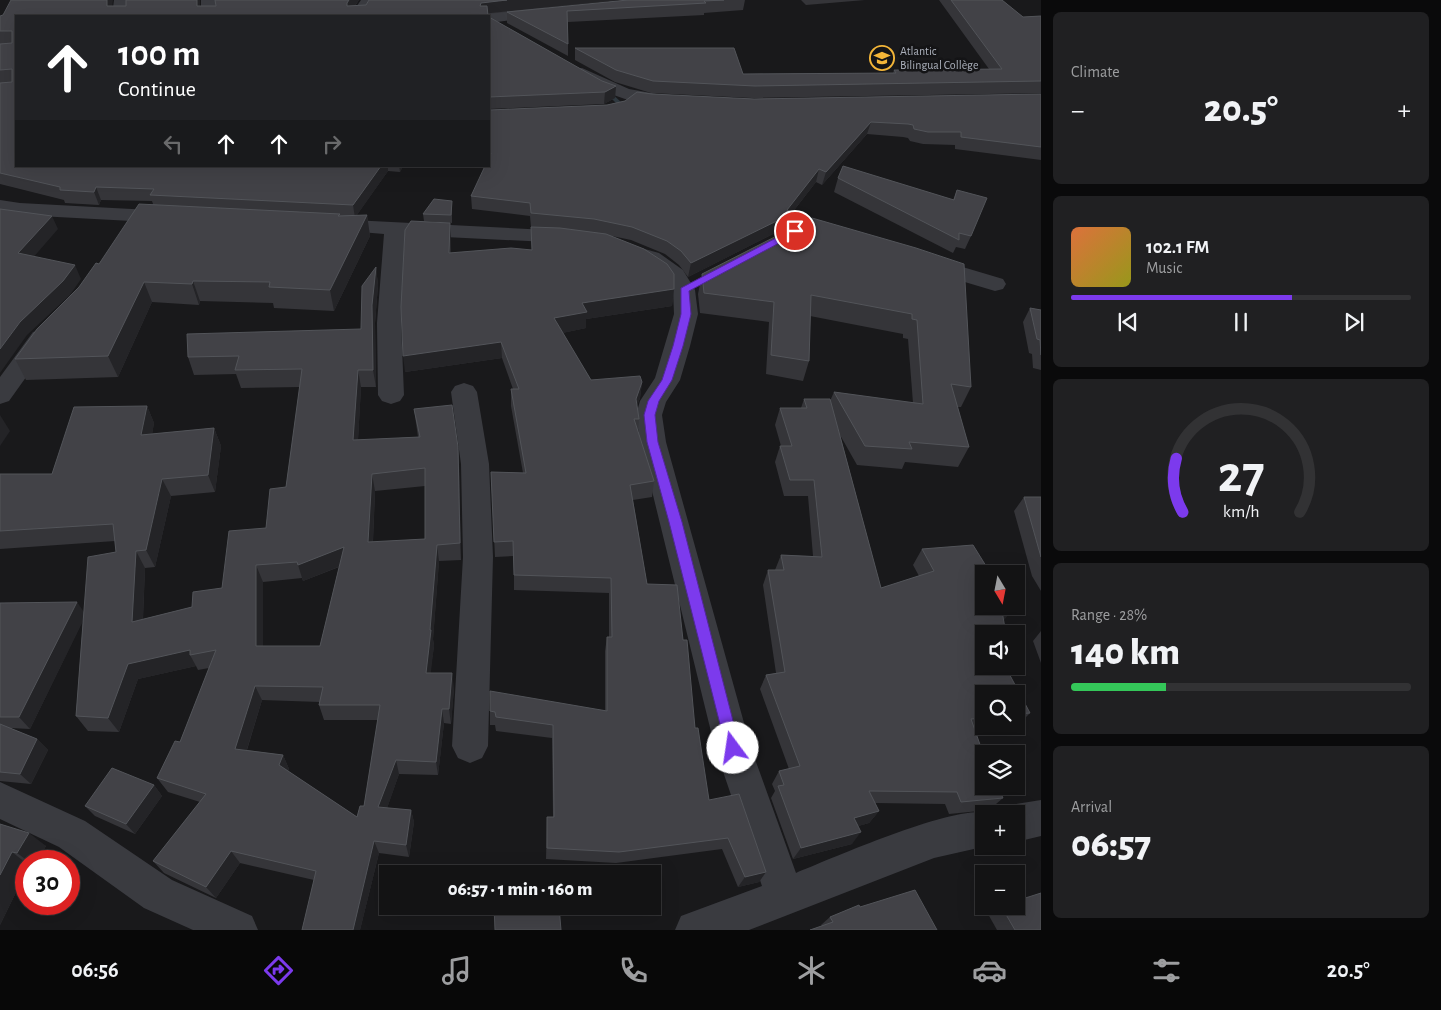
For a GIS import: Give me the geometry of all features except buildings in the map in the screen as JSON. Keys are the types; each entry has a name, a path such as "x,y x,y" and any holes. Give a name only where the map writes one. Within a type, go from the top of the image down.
{"street":[{"path":"120,15 121,0"},
{"path":"208,0 209,15"},
{"path":"359,15 369,0"},
{"path":"511,0 520,14"},
{"path":"490,20 520,14 558,11"},
{"path":"490,21 506,31"},
{"path":"566,64 608,88 632,96 651,100 688,102"},
{"path":"618,108 632,96"},
{"path":"0,206 20,210 188,218"},
{"path":"122,239 139,216"},
{"path":"316,224 560,236 590,240"},
{"path":"391,395 389,323 395,228"},
{"path":"626,249 651,258 692,286 678,346 667,380 654,401 650,415 653,442 676,522 733,748 785,897"},
{"path":"911,259 995,284"},
{"path":"0,395 38,342 56,322"},
{"path":"464,392 475,464 478,557 470,746"},
{"path":"0,800 72,834 158,894 238,930"},
{"path":"1025,821 1041,818"},
{"path":"696,930 934,839 975,832"}],"waterway":[{"path":"606,90 620,104 610,106"}],"place":[{"name":"Atlantic Bilingual Collège","path":"882,58"}],"route":[{"path":"733,748 676,522 653,442 650,415 654,401 667,380 678,346 686,314 684,290 795,231"}]}
